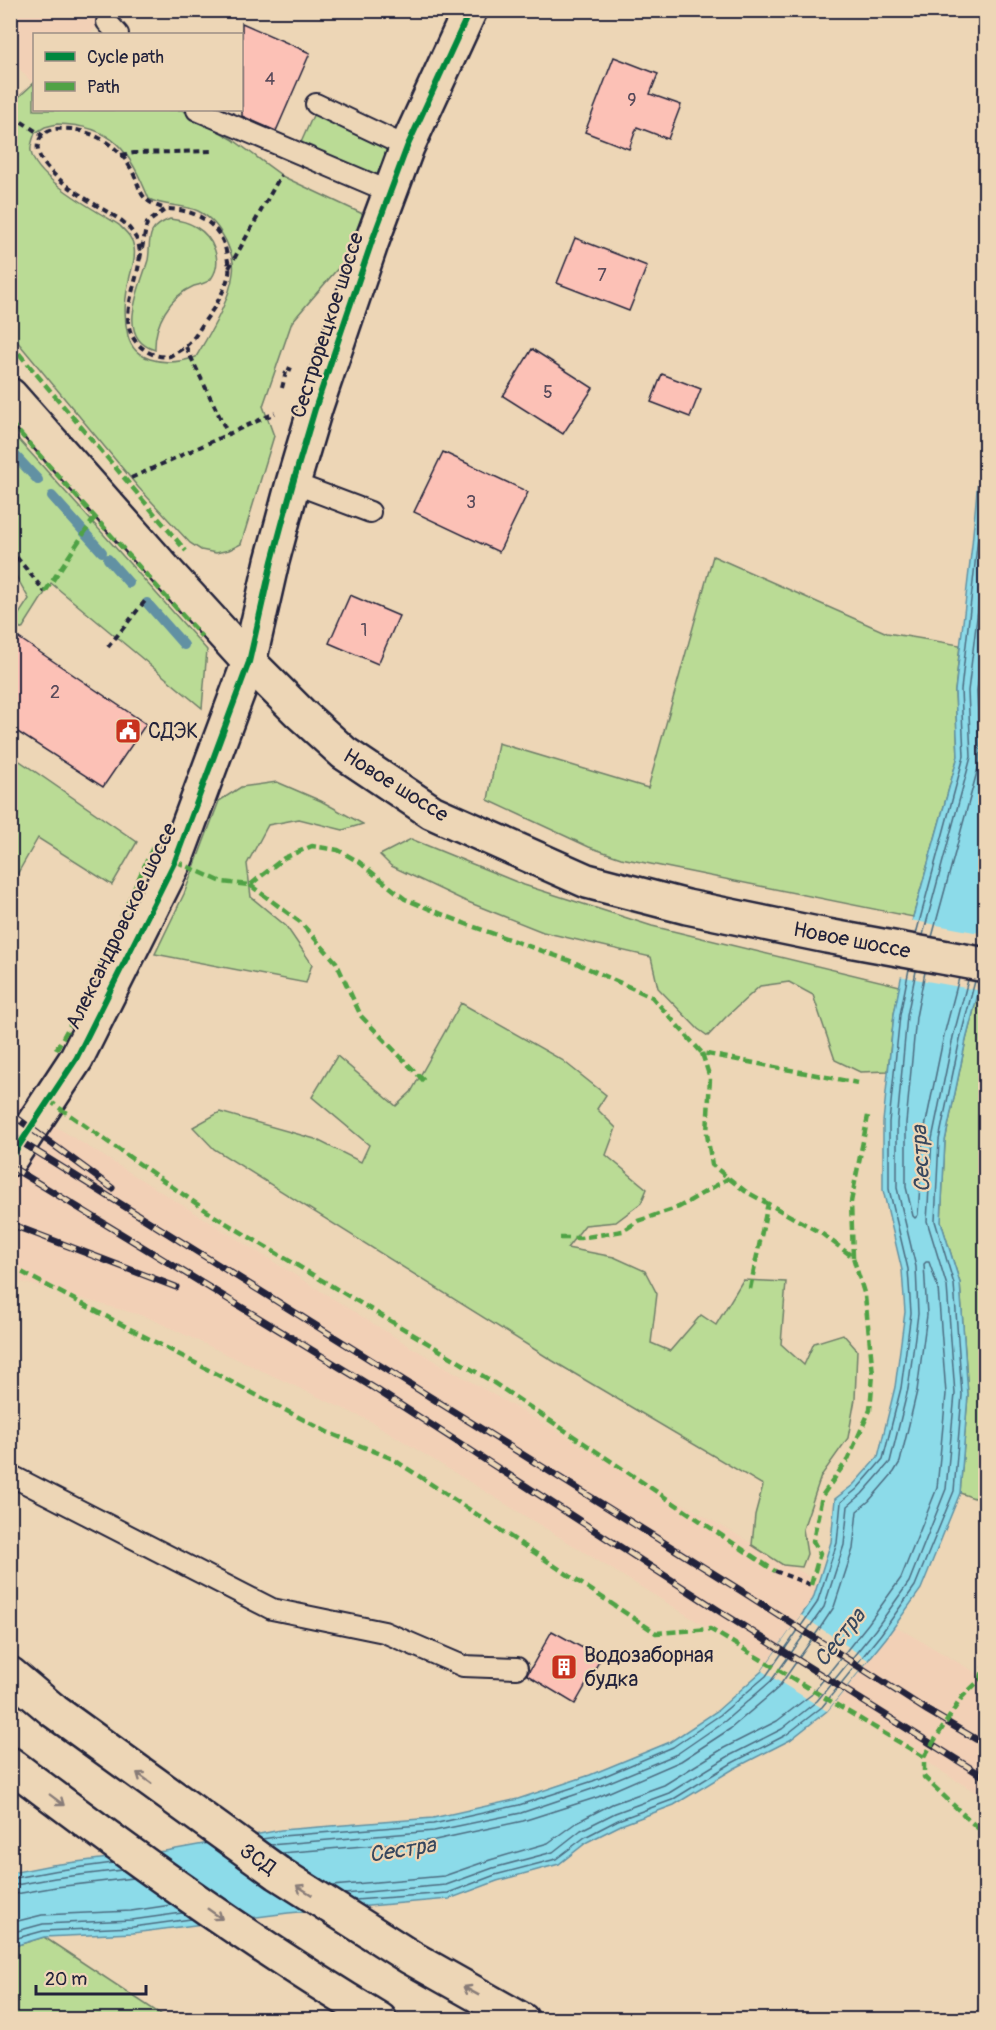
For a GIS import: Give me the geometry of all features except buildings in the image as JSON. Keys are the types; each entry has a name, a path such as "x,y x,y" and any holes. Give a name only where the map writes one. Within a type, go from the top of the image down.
{"main road":[{"name":"Сестрорецкое шоссе","path":"249,662 272,561 321,393 407,147 470,10"},
{"name":"Новое шоссе","path":"10,395 249,662 300,713 344,753 432,812 587,881 687,907 827,936 986,965"},
{"name":"Александровское шоссе","path":"10,1159 76,1059 175,861 249,662"},
{"name":"ЗСД","path":"10,1674 54,1712 278,1874 410,1957 522,2019"},
{"path":"10,1764 106,1838 230,1924 380,2019"}],"lane":[{"path":"316,104 407,147"},
{"path":"199,111 390,192"},
{"path":"293,483 370,512"},
{"path":"10,1475 272,1609 384,1632 463,1666 517,1668"}],"path":[{"path":"13,116 43,136"},
{"path":"140,260 137,238 125,223 68,186 45,167 39,151 39,144 45,132 53,129 78,130 107,142 130,166 146,201 166,209 187,210 210,223 222,238 229,268"},
{"path":"121,155 233,150 268,140"},
{"path":"166,209 147,223 128,313 136,342 154,355 171,356 190,344 221,297 229,268 294,151"},
{"path":"186,346 228,434"},
{"path":"126,480 274,412"},
{"path":"10,549 45,592"},
{"path":"108,647 143,605 146,597"},
{"path":"775,1571 811,1585"}],"shaded area":[{"path":"11,11 116,11 90,33 33,33 33,84 11,59"},
{"path":"10,1097 411,1347 985,1678 985,1798 372,1422 147,1317 11,1279"}],"green space":[{"path":"33,84 33,111 184,111 232,139 284,177 367,216 351,262 340,266 292,322 263,406 274,436 241,544 229,550 216,553 201,550 190,543 138,487 11,334 10,105","holes":["57,124 93,129 117,144 126,154 149,199 198,211 215,224 226,241 233,264 231,284 219,316 196,357 161,362 146,357 133,347 126,328 125,313 127,291 134,262 131,238 119,225 54,183 35,161 31,149 32,142 35,133 45,127"]},
{"path":"315,111 398,148 386,183 299,147"},
{"path":"170,219 187,223 202,231 212,243 217,265 209,281 185,291 165,312 157,330 155,350 143,344 136,334 133,310 148,260 152,232 155,227"},
{"path":"11,431 207,650 202,708 51,583 22,629 13,623 29,599 11,567"},
{"path":"713,556 887,633 960,645 955,691 958,756 913,917 621,858 589,847 488,800 498,743 648,788"},
{"path":"11,755 137,842 112,885 38,838 11,885"},
{"path":"277,782 321,801 363,824 343,830 299,819 268,825 247,864 251,897 286,926 312,964 306,983 155,954 184,894 219,801 241,787"},
{"path":"411,839 524,885 652,926 900,986 894,1014 888,1071 860,1072 835,1060 813,995 789,982 760,986 708,1036 698,1029 658,988 651,957 543,932 463,900 391,866 380,855"},
{"path":"978,994 986,995 985,1502 960,1493 968,1395 960,1283 941,1222 945,1141"},
{"path":"461,1003 562,1060 606,1095 597,1109 616,1128 606,1155 647,1189 641,1203 616,1222 585,1225 567,1248 614,1257 645,1271 657,1294 651,1343 670,1351 701,1315 716,1325 743,1280 786,1282 781,1344 804,1365 814,1343 843,1334 857,1350 855,1399 848,1438 821,1476 803,1529 807,1554 802,1567 783,1565 752,1545 755,1515 763,1485 553,1361 214,1149 193,1127 220,1112 315,1139 361,1162 369,1145 312,1097 337,1056 396,1106 411,1092"},
{"path":"44,1937 168,2019 11,2020 11,1947"}],"water":[{"name":"Сестра","path":"985,402 986,963 966,1040 945,1141 941,1222 960,1283 968,1395 960,1493 921,1589 886,1638 827,1711 790,1740 735,1768 674,1805 621,1825 587,1842 559,1864 497,1881 449,1899 288,1913 133,1933 44,1937 11,1947 11,1873 52,1865 165,1851 281,1830 433,1818 518,1799 590,1775 670,1742 717,1711 762,1671 813,1599 831,1542 835,1499 853,1485 878,1457 895,1387 905,1312 902,1270 883,1190 883,1122 894,1014 913,917 958,756 955,691 972,545"}],"pier":[{"path":"910,920 985,934 986,976 982,991 899,976"},
{"path":"801,1615 868,1660 827,1711 762,1671"}],"waterway":[{"path":"10,450 38,480"},
{"path":"52,496 102,552"},
{"path":"108,559 129,583"},
{"path":"147,603 184,645"}],"railway":[{"path":"10,1113 112,1188"},
{"path":"10,1135 740,1590 928,1711 986,1745"},
{"path":"10,1166 374,1388 724,1614 986,1778"},
{"path":"10,1224 176,1287"}],"marked path":[{"path":"10,115 13,116 10,119"},
{"path":"10,343 186,551"},
{"path":"10,422 202,637"},
{"path":"45,592 95,517"},
{"path":"175,861 222,882 250,885 284,858 312,846 338,850 359,862 405,899 466,924 576,963 652,997 702,1053 858,1083"},
{"path":"56,1050 83,1002 153,847"},
{"path":"250,885 300,922 336,962 361,1016 426,1083"},
{"path":"702,1053 710,1078 707,1134 712,1165 745,1191 821,1233 853,1257 865,1296 873,1374 870,1410 848,1459 822,1496 813,1541 820,1553 811,1585"},
{"path":"48,1100 214,1216 488,1379 775,1571"},
{"path":"853,1257 851,1202 868,1116"},
{"path":"560,1238 580,1238 623,1231 638,1221 679,1207 729,1178"},
{"path":"750,1289 768,1203"},
{"path":"10,1266 327,1432 393,1459 656,1633 710,1629 924,1757 924,1777 986,1836"},
{"path":"924,1757 962,1697 980,1680 986,1660"}],"cycle path":[{"path":"10,1159 76,1059 175,861 249,662 293,483 315,409 372,241 407,147 470,10"}],"place":[{"name":"СДЭК","path":"128,731"},
{"name":"Водозаборная будка","path":"564,1667"}]}
